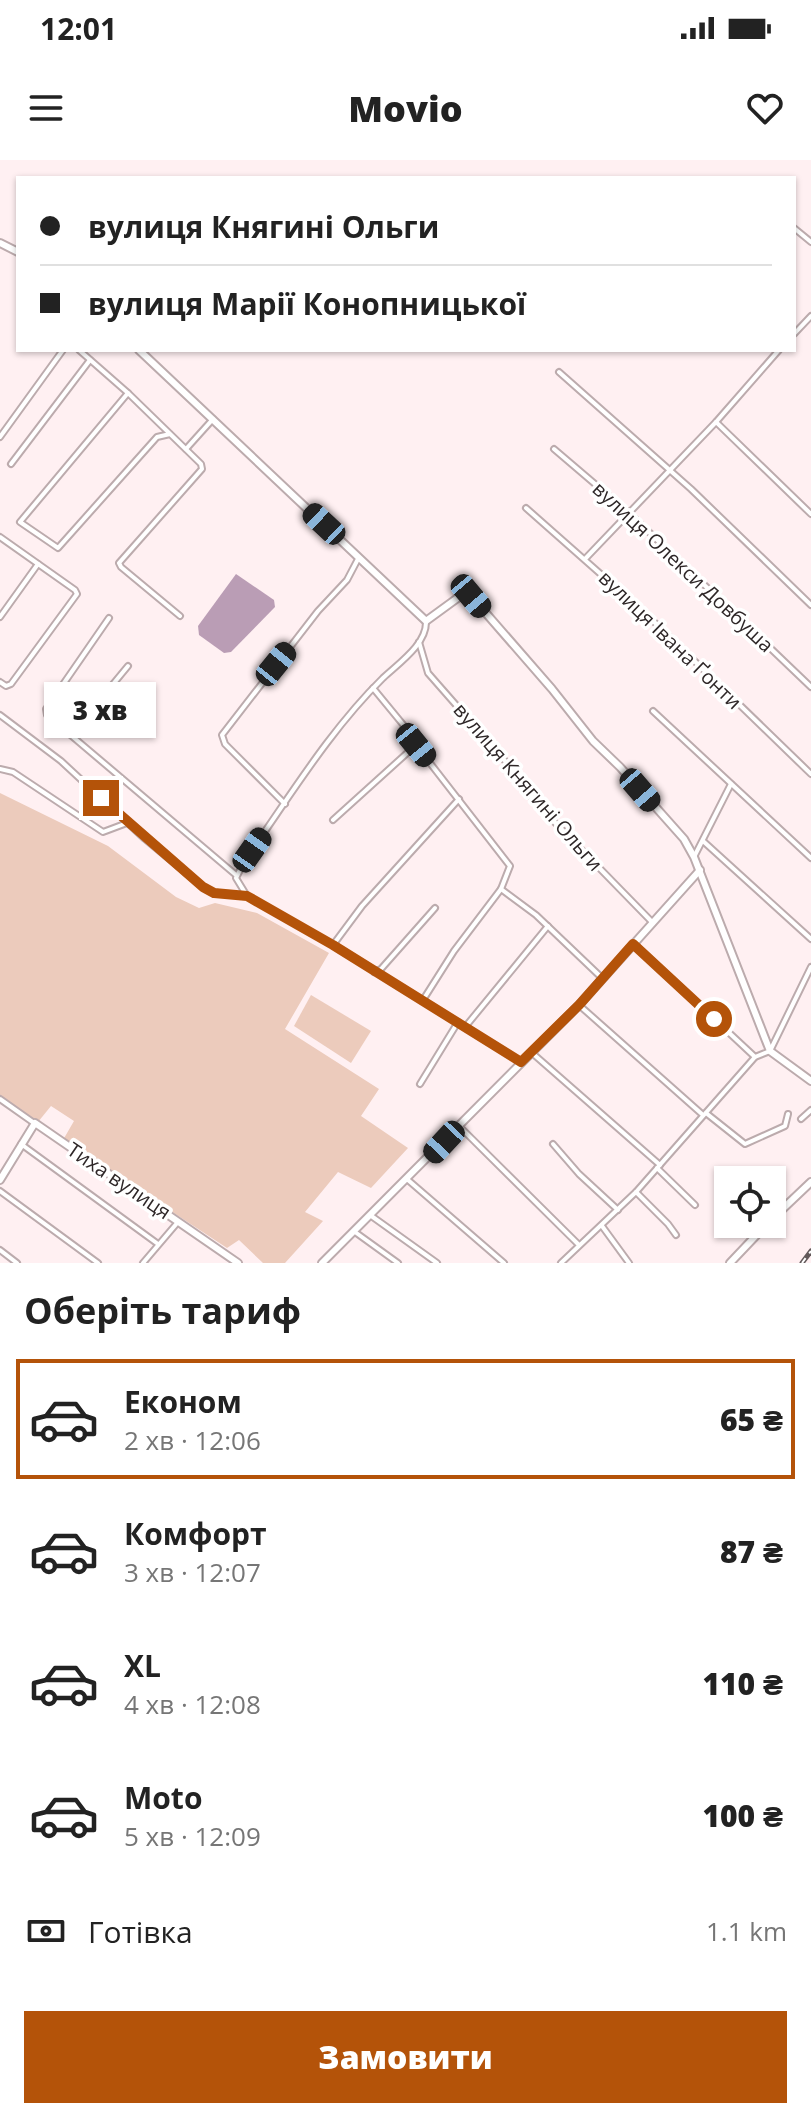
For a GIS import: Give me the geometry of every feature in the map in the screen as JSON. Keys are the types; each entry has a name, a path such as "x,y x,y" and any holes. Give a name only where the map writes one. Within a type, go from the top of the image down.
{"street":[{"path":"796,332 811,316"},
{"path":"0,437 62,352"},
{"path":"81,352 200,461 202,469 119,563 180,616"},
{"path":"141,352 426,620 426,630 419,642 349,715 284,802 236,875"},
{"path":"585,559 716,422 777,352"},
{"path":"11,464 90,360"},
{"path":"559,372 669,469 811,605"},
{"path":"128,393 21,519 21,524 58,548 157,437 170,434"},
{"path":"186,449 213,419"},
{"path":"716,422 811,514"},
{"name":"вулиця Олекси Довбуша","path":"554,449 629,513 811,687"},
{"name":"вулиця Івана Ґонти","path":"526,508 585,559 811,774"},
{"path":"0,537 77,594 11,684 6,686 0,682"},
{"path":"284,802 225,744 222,735 318,611 347,580 359,557"},
{"path":"0,617 38,564"},
{"path":"426,620 463,594 471,596 593,741 614,760 684,839 700,870 771,1047 811,1081"},
{"path":"109,618 46,709 47,715 236,875 238,885 247,896 333,945 521,1062"},
{"name":"вулиця Княгині Ольги","path":"419,642 428,673 506,762 535,802 653,923"},
{"path":"71,735 128,666"},
{"path":"373,688 510,866 501,889 454,951 423,1000"},
{"path":"653,711 811,858"},
{"path":"0,715 61,761 127,823 203,887 214,893 247,896"},
{"path":"333,820 416,745"},
{"path":"0,769 13,772 103,832 127,823"},
{"path":"694,857 731,784"},
{"path":"333,945 362,906 460,799"},
{"path":"703,841 811,939"},
{"path":"326,1262 579,1005 700,870"},
{"path":"501,889 548,926 602,978"},
{"path":"374,972 381,969 435,908"},
{"path":"465,1027 548,926"},
{"path":"633,944 755,1057"},
{"path":"561,1263 636,1192 755,1057 771,1047 811,967"},
{"path":"579,1005 705,1114 745,1144 785,1126 788,1114"},
{"path":"420,1084 458,1022"},
{"path":"531,1052 659,1167 695,1205"},
{"name":"Тиха вулиця","path":"0,1099 238,1263"},
{"path":"801,1119 811,1110"},
{"path":"0,1180 35,1123"},
{"path":"459,1126 579,1245"},
{"path":"21,1144 158,1244"},
{"path":"553,1144 579,1174 618,1210"},
{"path":"408,1180 504,1263"},
{"path":"786,1206 811,1182"},
{"path":"0,1191 98,1263"},
{"path":"636,1192 676,1235"},
{"path":"370,1215 437,1263"},
{"path":"143,1263 178,1221"},
{"path":"602,1226 629,1263"},
{"path":"354,1231 398,1263"},
{"path":"730,1263 754,1238"},
{"path":"0,1250 17,1263"}],"shaded area":[{"path":"236,574 274,600 275,607 231,652 224,653 199,635 198,626"},
{"path":"0,793 108,846 176,897 199,908 215,903 257,913 329,953 285,1029 379,1089 361,1116 408,1148 371,1188 338,1172 305,1212 323,1221 285,1263 263,1263 239,1240 227,1248 63,1140 74,1121 51,1106 38,1122 0,1095"},
{"path":"311,995 371,1031 351,1063 294,1026"}],"railway":[{"path":"802,1263 811,1251"}],"route":[{"path":"101,798 203,887 214,893 247,896 333,945 521,1062 579,1005 633,944 714,1019"}]}
